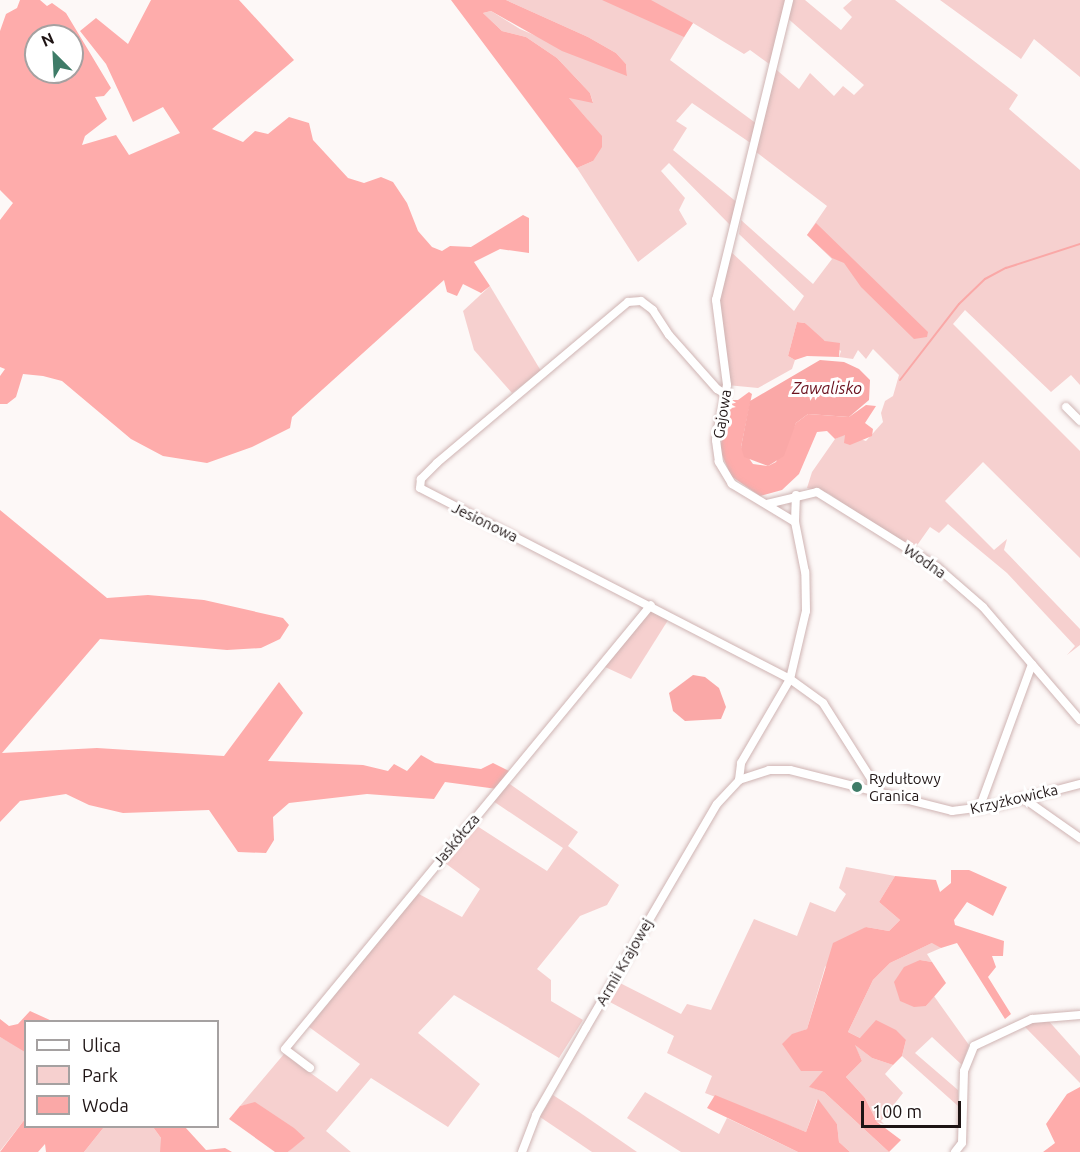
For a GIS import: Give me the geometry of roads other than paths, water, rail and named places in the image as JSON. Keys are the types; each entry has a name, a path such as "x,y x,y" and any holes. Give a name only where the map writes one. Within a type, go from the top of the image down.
{"street":[{"name":"Gajowa","path":"789,0 716,300 725,393 716,441 719,462 732,484 795,522"},
{"name":"Jesionowa","path":"725,393 717,389 669,335 653,309 641,301 628,302 437,463 420,482 420,488 790,679 822,703 881,789 882,796"},
{"path":"1066,406 1080,421"},
{"name":"Wodna","path":"766,504 796,495 817,492 938,567 983,607 1080,720"},
{"path":"739,780 741,763 790,679 799,650 807,588 795,522 796,495"},
{"name":"Jaskółcza","path":"310,1068 285,1049 650,606"},
{"path":"979,809 1032,664"},
{"name":"Krzyżkowicka","path":"739,780 769,770 790,770 939,810 979,809 1080,784"},
{"name":"Armii Krajowej","path":"522,1152 530,1127 717,804 739,780"},
{"path":"1023,798 1080,838"},
{"path":"955,1152 962,1143 962,1080 974,1046 1032,1019 1080,1015"}],"water":[{"name":"Zawalisko","path":"820,360 844,362 859,369 870,380 869,400 849,417 808,414 796,423 784,456 768,466 744,457 741,447 750,401"},
{"path":"693,675 705,677 719,688 726,707 721,719 685,721 673,711 669,693"}],"waterway":[{"path":"900,380 959,304 985,279 1006,268 1080,244"}],"place":[{"name":"Rydułtowy Granica","path":"857,787"}]}
